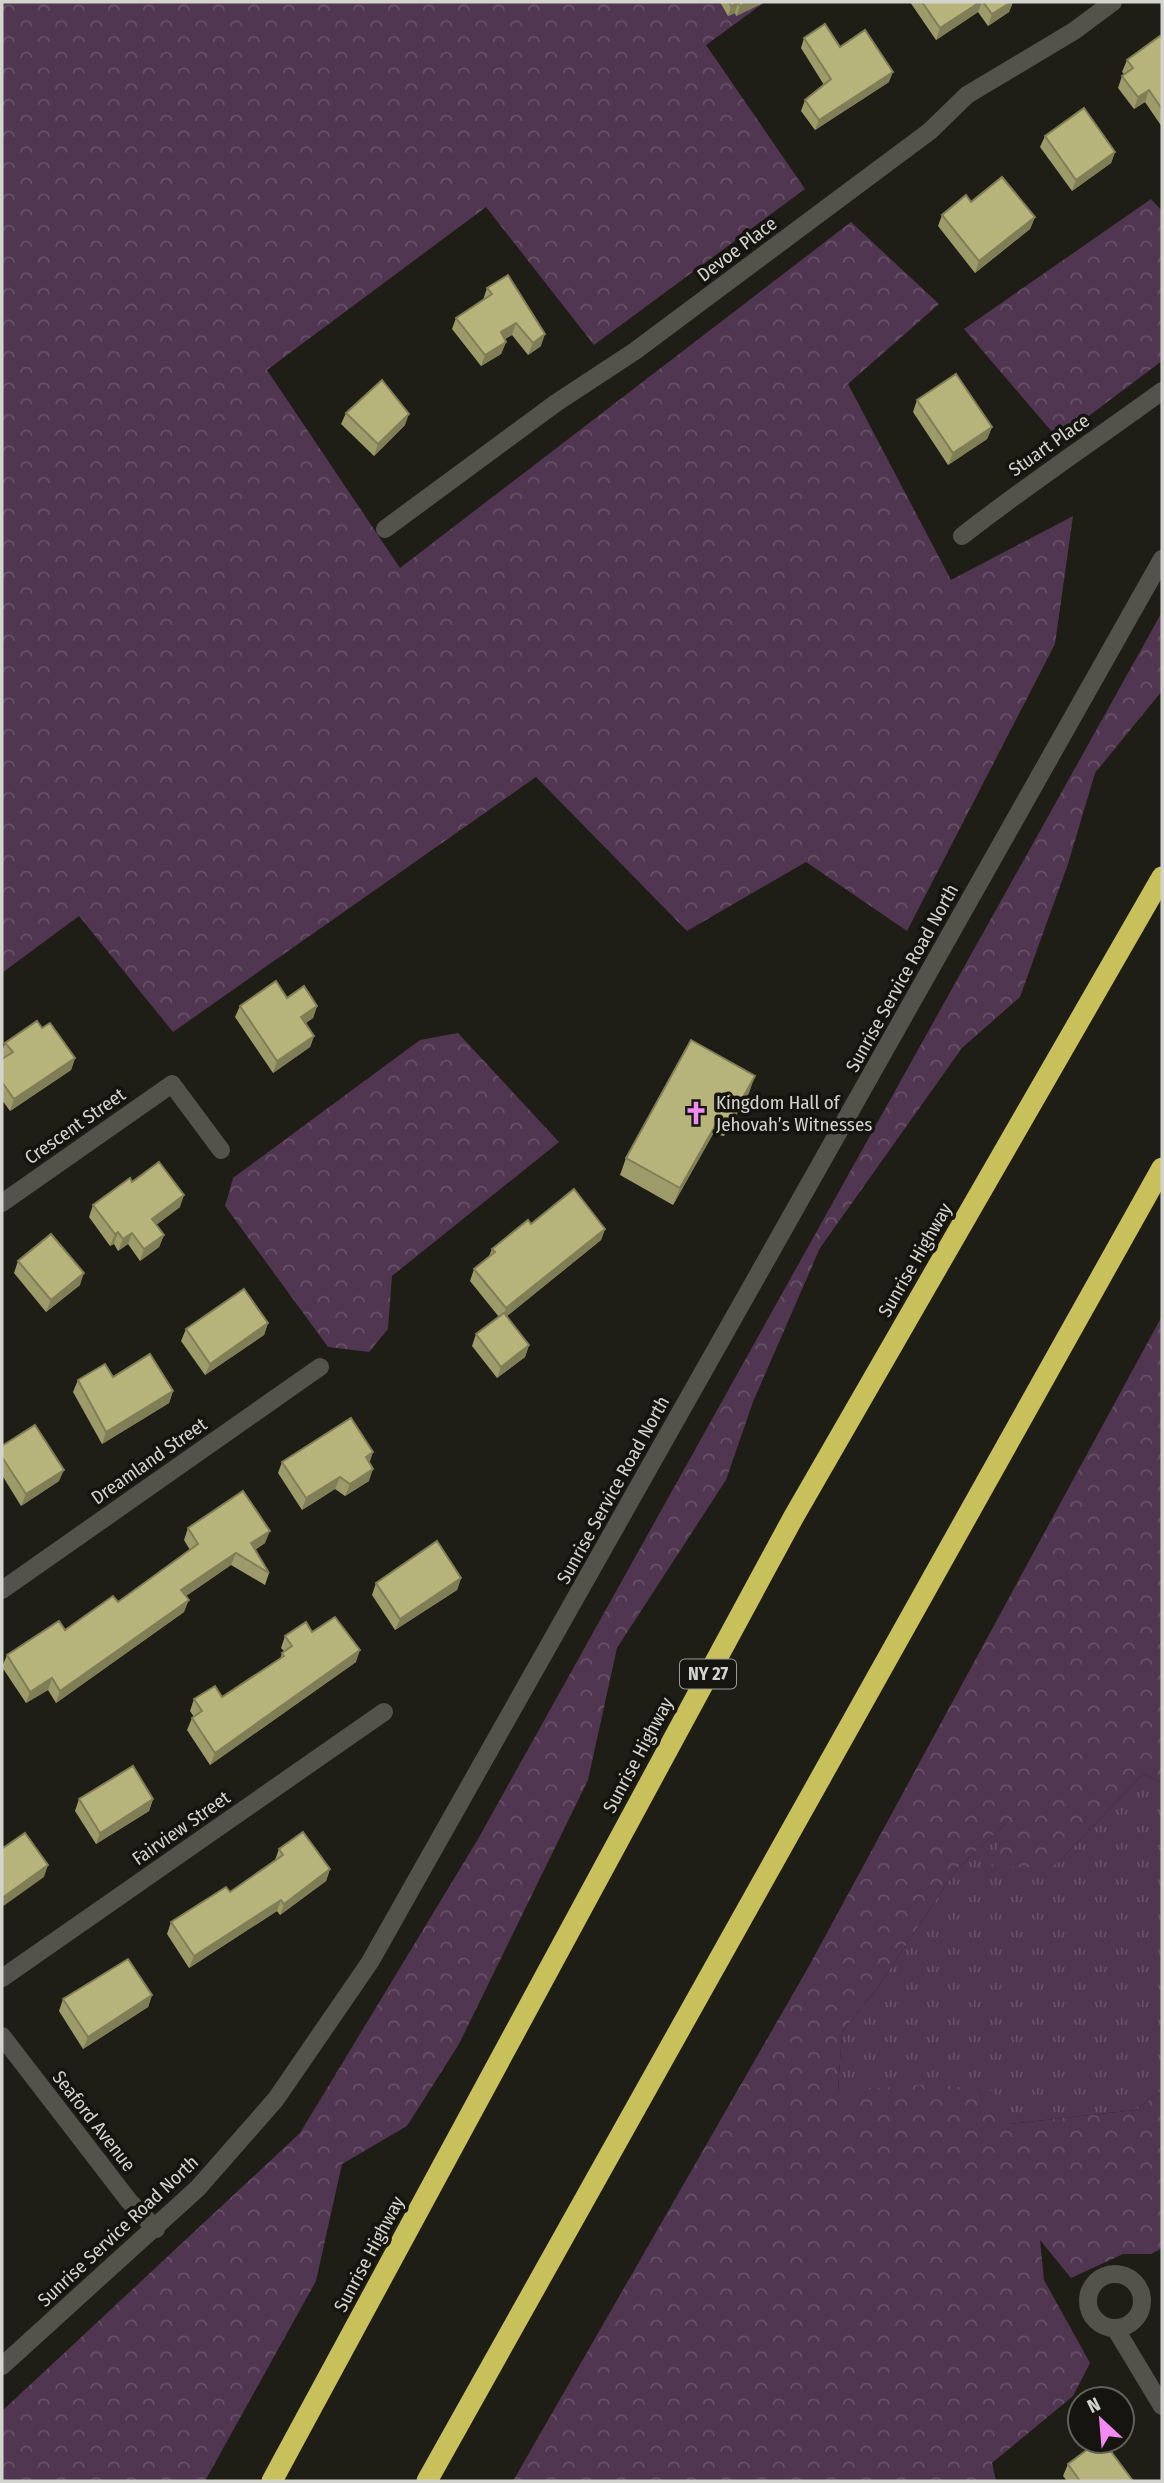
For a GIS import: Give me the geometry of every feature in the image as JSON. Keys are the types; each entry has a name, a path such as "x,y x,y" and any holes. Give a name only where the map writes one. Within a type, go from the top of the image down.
{"highway":[{"name":"Sunrise Highway","path":"272,2481 793,1518 1162,877"},
{"path":"427,2481 1162,1167"}],"street":[{"name":"Devoe Place","path":"385,529 556,403 635,351 919,140 967,96 1074,31 1113,2"},
{"name":"Stuart Place","path":"962,536 1040,475 1063,463 1162,391"},
{"name":"Sunrise Service Road North","path":"2,2366 156,2229 198,2188 275,2099 370,1962 1162,559"},
{"name":"Crescent Street","path":"2,1203 172,1084 220,1150"},
{"name":"Dreamland Street","path":"2,1590 320,1367"},
{"name":"Fairview Street","path":"2,1978 384,1712"},
{"name":"Seaford Avenue","path":"2,2036 129,2201 156,2229"},
{"path":"1115,2328 1162,2406"}],"green space":[{"path":"2,2 765,2 706,45 805,189 594,345 486,207 267,370 400,568 851,222 939,304 848,384 951,580 1073,516 1055,644 907,931 806,862 687,931 536,777 173,1032 79,916 2,973"},
{"path":"1151,199 1162,211 1162,361 1058,439 964,329"},
{"path":"1162,612 1162,691 1095,773 1068,864 1020,997 962,1048 820,1248 753,1402 726,1480 617,1648 588,1780 459,2044 407,2126 342,2164 316,2281 205,2481 2,2481 2,2411 300,2133 478,1839"},
{"path":"458,1033 559,1142 392,1276 388,1329 369,1352 328,1347 225,1206 233,1178 420,1040"},
{"path":"1162,1316 1162,1782 1143,1774 1053,1868 991,1866 1006,1823 955,1871 878,1987 842,2032 838,2092 927,2084 991,2090 1009,2124 1136,2110 1162,2090 1162,2248 1151,2254 1123,2254 1071,2278 1040,2240 1044,2280 1090,2363 1079,2385 1066,2385 1066,2402 992,2463 996,2481 513,2481 809,1966"},
{"path":"1143,1774 1162,1782 1162,2090 1136,2110 1009,2124 838,2092 842,2032 878,1987 955,1871 1008,1821 1053,1868"}],"building":[{"path":"729,2 749,2 731,6"},
{"path":"922,2 980,2 940,28"},
{"path":"983,2 1011,2 992,14"},
{"path":"825,24 840,47 865,30 893,72 819,120 805,100 831,79 804,38"},
{"path":"1160,36 1162,109 1149,90 1138,97 1122,76 1133,68 1127,60"},
{"path":"1084,108 1115,152 1076,180 1045,136"},
{"path":"1002,177 1035,217 979,261 942,215 966,195 971,202"},
{"path":"508,275 545,334 533,343 516,323 501,332 506,342 485,355 456,318 492,294 487,288"},
{"path":"956,374 992,427 953,453 917,400"},
{"path":"382,380 409,414 378,444 346,413"},
{"path":"276,981 287,998 304,986 317,1006 301,1017 314,1036 277,1061 240,1006"},
{"path":"37,1021 42,1028 50,1023 75,1058 14,1099 2,1082 2,1059 13,1052 5,1043"},
{"name":"Kingdom Hall of Jehovah’s Witnesses","path":"691,1040 755,1076 731,1119 720,1117 680,1188 626,1158"},
{"path":"159,1162 184,1195 152,1219 164,1235 144,1249 132,1233 123,1239 118,1232 115,1234 93,1205 130,1178 132,1182"},
{"path":"574,1189 605,1229 506,1308 474,1269 495,1252 492,1249 528,1220 531,1224"},
{"path":"51,1234 84,1273 51,1300 18,1261"},
{"path":"244,1289 268,1323 210,1364 186,1329"},
{"path":"504,1313 529,1345 501,1367 476,1334"},
{"path":"150,1354 173,1391 106,1432 78,1380 105,1364 113,1377"},
{"path":"351,1418 373,1452 366,1457 373,1469 350,1484 340,1477 306,1498 282,1462"},
{"path":"35,1425 64,1470 26,1494 2,1457 2,1446"},
{"path":"243,1491 270,1531 251,1543 269,1573 236,1553 181,1590 189,1600 60,1691 52,1678 30,1692 7,1655 59,1621 65,1630 113,1596 118,1602 198,1544 188,1528"},
{"path":"437,1541 461,1578 400,1619 376,1583"},
{"path":"335,1617 360,1650 215,1753 192,1718 202,1711 194,1699 215,1686 222,1697 284,1656 282,1653 292,1646 285,1636 306,1622 312,1632"},
{"path":"133,1766 153,1799 100,1833 79,1799"},
{"path":"303,1832 330,1869 284,1904 281,1900 194,1956 171,1922 226,1887 230,1892 283,1855 279,1849"},
{"path":"25,1833 48,1865 2,1898 2,1846 3,1848"},
{"path":"128,1959 152,1995 88,2037 63,1999"},
{"path":"1080,2455 1114,2455 1133,2481 1080,2481 1068,2464"}],"place":[{"name":"Kingdom Hall of Jehovah’s Witnesses","path":"696,1113"}]}
